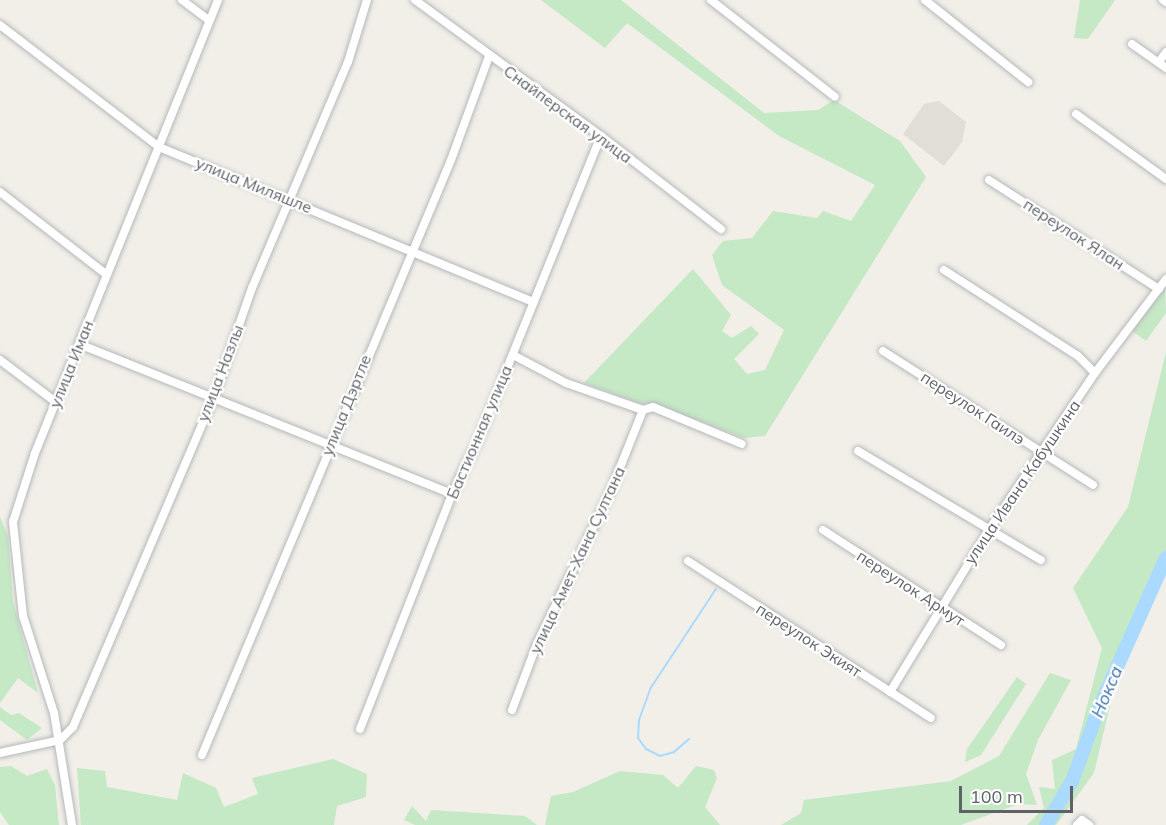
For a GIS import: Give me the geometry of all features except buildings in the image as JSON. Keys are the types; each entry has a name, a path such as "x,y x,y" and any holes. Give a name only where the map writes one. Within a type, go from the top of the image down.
{"street":[{"path":"182,0 209,20"},
{"name":"улица Иман","path":"72,825 60,740 23,616 13,522 79,344 218,0"},
{"name":"улица Назлы","path":"60,740 68,734 88,694 174,483 214,397 252,288 348,62 367,0"},
{"name":"Снайперская улица","path":"415,0 601,136 720,229"},
{"path":"711,0 836,97"},
{"path":"925,0 1028,82"},
{"name":"улица Миляшле","path":"0,25 159,147 411,249 533,302"},
{"path":"1132,44 1162,65 1166,52"},
{"name":"улица Дэртле","path":"202,754 411,249 451,160 489,56"},
{"path":"1076,114 1166,179"},
{"name":"Бастионная улица","path":"360,729 452,494 513,355 601,136"},
{"name":"переулок Ялан","path":"989,180 1159,289"},
{"path":"0,192 107,274"},
{"path":"944,270 1078,356 1095,373"},
{"name":"улица Ивана Кабушкина","path":"890,693 940,607 989,530 1095,373 1166,279"},
{"path":"79,344 214,397 329,448 452,494"},
{"name":"переулок Гаилэ","path":"883,351 1093,484"},
{"path":"513,355 566,383 643,410 653,407 742,444"},
{"path":"0,360 57,403"},
{"name":"улица Амет-Хана Султана","path":"512,710 537,644 611,490 643,410"},
{"path":"858,451 1041,560"},
{"name":"переулок Армут","path":"823,530 1001,645"},
{"name":"переулок Экият","path":"688,561 932,718"},
{"path":"0,753 60,740"}],"shaded area":[{"path":"939,101 966,122 962,142 944,166 903,134 924,104"}],"green space":[{"path":"541,0 621,0 764,113 818,110 834,100 900,141 926,177 765,436 744,438 652,403 641,404 584,383 693,269 731,315 722,331 732,338 751,326 759,334 734,359 747,374 765,370 784,330 722,285 712,255 723,241 752,238 773,211 817,218 823,211 851,221 875,185 779,136 627,23 605,48"},
{"path":"1080,0 1115,0 1088,39 1074,38"},
{"path":"1165,284 1166,313 1146,341 1132,331"},
{"path":"1166,352 1166,571 1130,646 1112,697 1094,773 1056,825 1027,825 1044,808 1039,787 1055,789 1052,760 1076,749 1102,648 1073,588 1128,507"},
{"path":"0,517 8,536 13,602 38,693 18,678 0,703"},
{"path":"1050,673 1071,680 1038,740 1026,774 1037,805 1019,804 961,825 781,825 801,813 804,800 951,781 999,756"},
{"path":"1017,677 1026,684 981,755 965,762 967,749"},
{"path":"0,707 11,715 19,713 42,728 27,740 0,720"},
{"path":"333,759 367,774 366,797 337,806 334,825 81,825 77,768 105,771 107,787 177,800 183,773 216,788 224,807 258,794 252,778"},
{"path":"11,766 27,776 47,769 55,785 59,825 9,825 0,812 0,767"},
{"path":"696,766 714,770 717,778 705,807 720,825 545,825 551,796 573,792 620,771 663,775 678,788"},
{"path":"412,806 426,821 431,810 525,816 537,825 415,825 404,820"}],"waterway":[{"name":"Нокса","path":"1046,825 1072,781 1101,703 1166,558"},
{"path":"689,739 674,752 660,756 646,749 638,738 639,720 650,689 716,589"}]}
